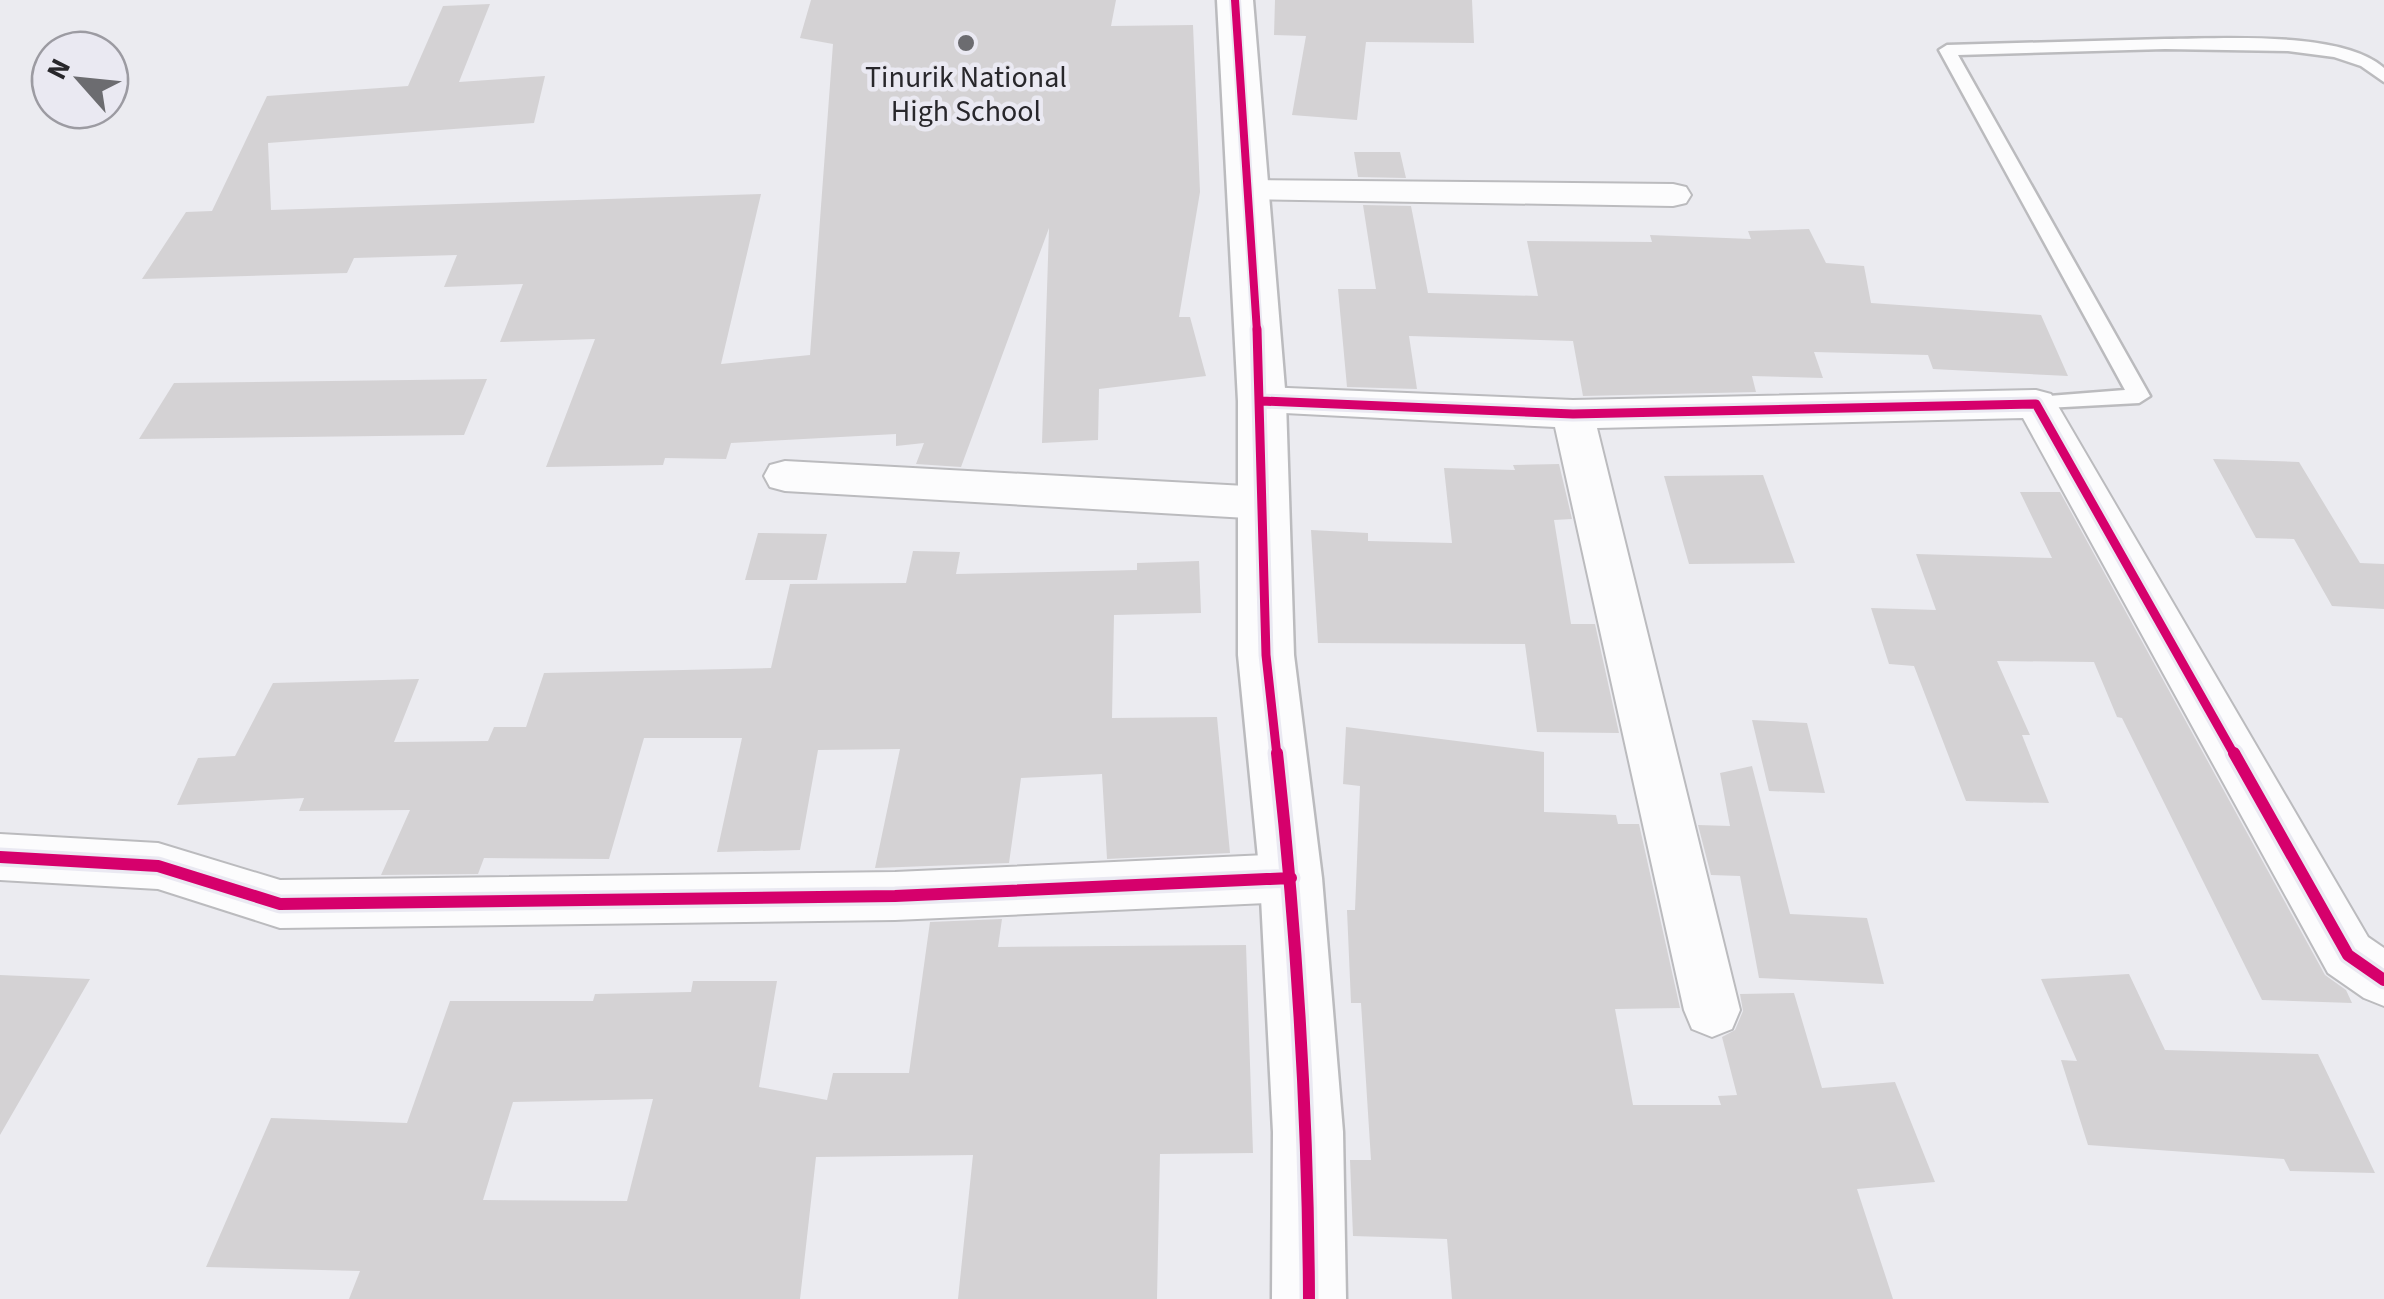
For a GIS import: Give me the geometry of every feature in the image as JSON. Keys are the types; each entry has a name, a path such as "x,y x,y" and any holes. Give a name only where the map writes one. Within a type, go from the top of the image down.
{"street":[{"path":"1235,0 1262,401 1266,655 1291,878 1308,1132 1309,1299"},
{"path":"1248,191 1673,196"},
{"path":"1262,401 1573,414 2036,404 2348,955 2384,980"},
{"path":"1573,414 1712,1010"},
{"path":"786,476 1264,504"},
{"path":"0,857 158,866 280,904 858,897 1291,878"}],"lane":[{"path":"2036,404 2139,396 1947,50 2257,46 2331,52 2366,62 2384,78"}],"building":[{"path":"811,0 1116,0 1111,26 1193,25 1200,192 1179,317 1190,317 1206,376 1099,389 1098,440 1042,443 1049,228 961,467 916,464 924,443 896,446 896,434 731,443 726,459 665,458 663,465 546,467 595,339 500,342 523,284 444,287 457,255 354,258 347,273 142,279 186,212 212,211 267,96 408,86 443,6 490,4 459,82 545,76 534,123 268,143 271,210 761,194 721,364 810,355 833,44 800,38"},
{"path":"1275,0 1472,0 1474,43 1366,42 1357,120 1292,115 1306,36 1274,35"},
{"path":"1354,152 1400,152 1406,178 1358,177"},
{"path":"1363,205 1411,206 1428,293 1538,296 1527,241 1652,242 1650,235 1751,239 1748,231 1809,229 1826,263 1864,266 1871,303 2041,315 2068,376 1933,369 1928,355 1814,352 1823,378 1752,376 1756,392 1583,396 1573,341 1409,336 1417,389 1347,387 1338,289 1376,289"},
{"path":"487,379 464,435 139,439 174,383"},
{"path":"2213,459 2299,462 2360,563 2384,564 2384,609 2332,606 2294,539 2256,538"},
{"path":"1559,464 1572,519 1554,520 1571,624 1595,624 1619,733 1537,732 1525,644 1318,643 1311,530 1368,533 1368,541 1452,543 1444,468 1515,470 1513,465"},
{"path":"1763,475 1795,563 1689,564 1664,476"},
{"path":"2020,492 2060,492 2325,975 2346,990 2352,1003 2262,1000 2122,718 2117,717 2094,662 1997,661 2030,735 2022,735 2049,803 1966,801 1914,666 1889,664 1871,608 1936,610 1916,554 2052,558"},
{"path":"758,533 827,534 817,580 745,580"},
{"path":"913,551 960,552 956,574 1137,570 1137,563 1199,561 1201,613 1114,615 1112,718 1217,717 1230,853 1107,859 1102,774 1021,778 1009,863 875,868 900,749 818,750 800,850 717,852 742,738 644,738 609,859 484,858 478,874 381,875 410,810 299,811 304,798 177,805 198,758 235,756 273,683 419,679 394,742 488,741 494,727 526,727 544,673 771,668 790,584 906,583"},
{"path":"1752,720 1807,723 1825,793 1769,791"},
{"path":"1346,727 1544,752 1544,812 1616,815 1618,824 1639,824 1680,1008 1615,1009 1633,1105 1721,1105 1718,1096 1737,1095 1722,1037 1735,1030 1743,1011 1740,994 1794,993 1822,1088 1895,1082 1935,1182 1857,1189 1893,1299 1452,1299 1447,1239 1353,1236 1350,1160 1371,1160 1361,1003 1351,1003 1347,910 1355,910 1360,786 1343,784"},
{"path":"1752,766 1790,914 1867,918 1884,984 1759,978 1740,876 1711,875 1698,825 1730,826 1720,773"},
{"path":"1002,919 998,947 1246,945 1253,1153 1160,1154 1157,1299 958,1299 973,1155 816,1157 800,1299 349,1299 360,1271 206,1267 271,1118 407,1123 450,1001 593,1001 595,994 691,992 693,981 777,981 759,1087 827,1100 833,1073 909,1073 930,922","holes":["653,1099 627,1201 483,1200 513,1102"]},
{"path":"2129,974 2165,1050 2318,1054 2375,1173 2290,1171 2284,1159 2088,1145 2061,1060 2077,1061 2041,979"},
{"path":"0,975 90,979 0,1135"}],"cycle path":[{"path":"1235,0 1262,401 1266,655 1291,878 1308,1132 1309,1299"},
{"path":"1262,401 1573,414 2036,404 2348,955 2384,980"},
{"path":"0,857 158,866 280,904 895,896 1291,878"}],"place":[{"name":"Tinurik National High School","path":"966,43"}]}
